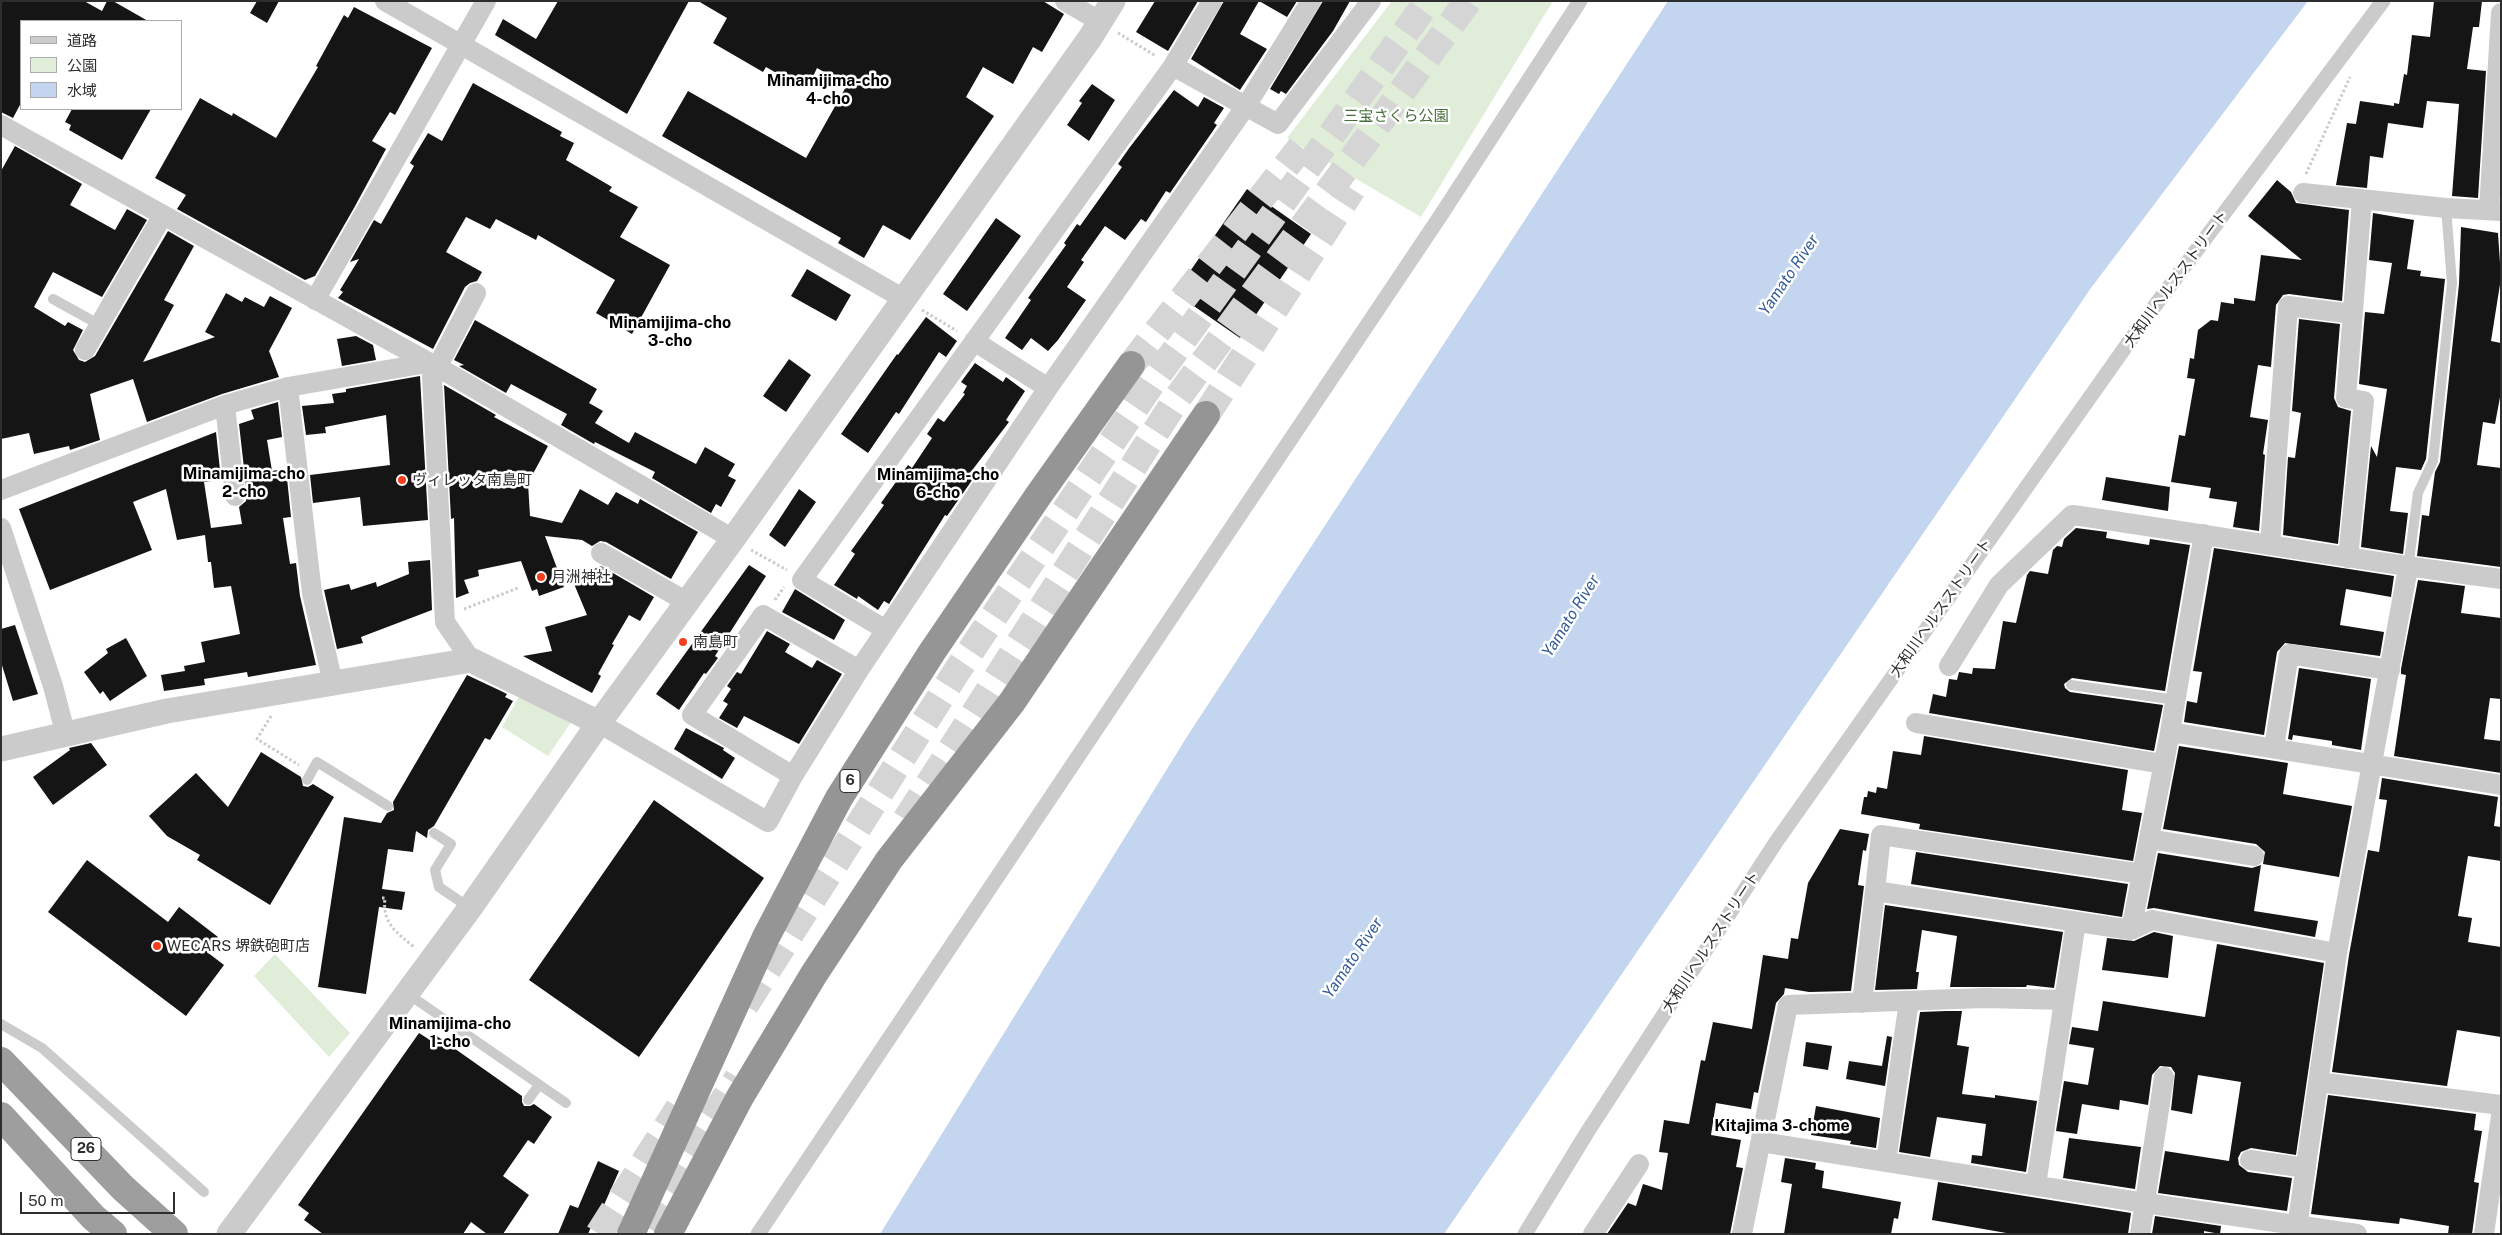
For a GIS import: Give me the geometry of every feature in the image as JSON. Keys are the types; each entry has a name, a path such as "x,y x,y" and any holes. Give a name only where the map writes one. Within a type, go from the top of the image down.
{"highway":[{"name":"6","path":"631,1234 766,937 839,798 932,652 1038,496 1131,365"},
{"path":"668,1234 740,1097 814,974 890,860 1012,702 1206,414"},
{"name":"26","path":"1,1061 123,1188 174,1234"},
{"name":"26","path":"1,1116 93,1217 112,1234"}],"street":[{"path":"385,1 904,299"},
{"path":"315,300 486,1"},
{"path":"229,1234 470,908 599,723 733,539 1107,12 1065,1"},
{"path":"886,630 798,577 974,341 1173,66 1212,1"},
{"path":"476,294 431,365 445,622 471,660 599,723 768,822 793,776 858,670 1048,388 1246,106 1311,1"},
{"path":"1173,66 1278,124 1371,1"},
{"path":"758,1234 1441,216 1580,1"},
{"name":"大和川ヘルスストリート","path":"1525,1234 1588,1131 1776,842 2148,315 2383,1"},
{"path":"2303,192 2446,208 2495,211 2501,13"},
{"path":"4,132 163,215 431,365 733,539"},
{"path":"2348,558 2364,401 2346,398 2362,199"},
{"path":"86,350 163,215"},
{"path":"2270,545 2288,306 2353,314"},
{"path":"974,341 1048,388"},
{"path":"1,490 225,405 288,386 431,365"},
{"path":"288,386 312,594 333,683"},
{"path":"225,405 235,496"},
{"path":"1949,666 1999,585 2072,515 2204,534 2408,568 2501,579"},
{"path":"1,528 53,686 65,732"},
{"path":"2130,930 2176,700 2204,534"},
{"path":"601,553 687,602"},
{"path":"2296,1230 2337,953 2408,568"},
{"path":"793,776 692,715 763,615 858,670"},
{"path":"2274,748 2289,654 2390,670"},
{"path":"1,748 65,732 168,711 471,660"},
{"path":"1916,723 2164,764"},
{"path":"2170,732 2501,785"},
{"path":"1862,1002 1881,834 2142,874"},
{"path":"2149,839 2254,856"},
{"path":"1875,891 2130,930 2152,920 2337,953"},
{"path":"2036,1185 2076,922"},
{"path":"1742,1234 1788,1005 1985,998 2064,1000"},
{"path":"1886,1162 1909,1001"},
{"path":"2140,1234 2164,1077"},
{"path":"2318,1082 2501,1105"},
{"path":"2484,1234 2501,1116"},
{"path":"1761,1142 2036,1185 2296,1230 2357,1234"},
{"path":"2250,1160 2306,1168"},
{"path":"1593,1234 1639,1164"}],"lane":[{"path":"2408,568 2418,494 2433,461 2452,283 2446,208"},
{"path":"53,299 100,325"},
{"path":"2071,685 2176,700"},
{"path":"307,780 317,762 388,806"},
{"path":"434,833 451,844 435,870 439,887 470,908"},
{"path":"408,994 566,1102"},
{"path":"1,1024 42,1048 204,1192"},
{"path":"528,1100 539,1085"}],"path":[{"path":"1107,12 1173,66"},
{"path":"2303,192 2302,184 2312,158 2352,73"},
{"path":"904,299 974,341"},
{"path":"733,539 798,577 763,615"},
{"path":"445,617 518,588"},
{"path":"268,747 257,740 274,712"},
{"path":"382,898 385,898 383,912 386,918 397,933 416,949"}],"green space":[{"name":"三宝さくら公園","path":"1392,1 1553,1 1421,217 1287,138"},
{"path":"520,695 572,721 548,756 502,727"},
{"path":"275,954 350,1033 329,1057 254,976"}],"water":[{"name":"Yamato River","path":"1668,1 2308,1 2091,288 1444,1234 880,1234 1188,735"}],"building":[{"path":"1,1 84,1 102,11 107,1 113,1 146,20 20,20 20,105 13,118 1,112"},
{"path":"257,1 279,1 267,23 250,13"},
{"path":"558,1 689,1 627,114 495,35 503,19 536,39"},
{"path":"698,1 1043,1 1064,14 1042,52 1033,47 1013,84 983,67 966,97 994,116 910,240 883,225 864,258 838,243 841,238 662,136 688,91 806,158 847,85 817,68 811,81 798,74 792,82 766,67 763,72 713,43 727,18"},
{"path":"1155,1 1198,1 1168,51 1136,32"},
{"path":"1224,1 1259,1 1240,34 1267,49 1240,90 1191,59"},
{"path":"1259,1 1297,1 1287,17"},
{"path":"1323,1 1350,1 1333,31 1286,94 1281,91 1279,94 1270,89"},
{"path":"2434,1 2482,1 2479,27 2473,27 2467,69 2486,71 2478,198 2452,196 2459,104 2427,101 2423,128 2388,123 2383,158 2370,156 2367,188 2336,185 2347,123 2356,124 2360,101 2394,106 2394,103 2399,104 2404,74 2407,75 2412,35 2430,37"},
{"path":"354,7 432,48 395,115 390,112 372,141 386,149 354,208 315,276 305,280 177,209 186,195 155,178 200,98 232,116 233,113 276,138 318,67 316,66 344,15 348,18"},
{"path":"473,83 562,132 560,136 574,143 566,160 612,187 609,191 638,207 620,237 670,265 632,334 596,313 615,280 538,235 536,240 496,219 490,229 466,217 446,252 482,272 477,281 465,287 433,349 338,298 343,292 340,290 359,259 350,262 374,220 381,224 414,166 410,163 428,133 442,141"},
{"path":"1092,84 1115,100 1089,141 1067,125 1082,103 1079,101"},
{"path":"1174,90 1198,107 1204,97 1224,108 1214,123 1217,125 1170,193 1166,191 1146,222 1141,219 1125,240 1105,226 1081,260 1084,262 1067,287 1086,300 1058,340 1048,351 1031,338 1022,350 1005,338 1031,300 1028,298 1066,245 1064,243 1077,224 1080,226 1122,167 1118,164"},
{"path":"71,110 150,110 122,160 69,130 71,125 65,122"},
{"path":"15,146 82,184 70,205 115,230 127,209 147,220 102,297 53,272 34,307 65,326 68,322 83,330 73,350 79,360 85,362 95,356 168,231 194,246 164,300 174,305 143,362 215,337 205,332 226,293 242,302 245,297 264,307 270,296 292,308 269,351 279,377 222,394 147,422 133,379 90,394 100,440 70,450 69,446 34,454 29,433 1,439 1,171"},
{"path":"2277,180 2291,192 2296,203 2349,210 2342,301 2289,294 2283,295 2276,305 2271,367 2258,365 2250,417 2268,420 2263,454 2265,455 2259,531 2233,527 2237,502 2209,498 2211,488 2171,482 2179,435 2185,436 2195,379 2187,378 2190,358 2194,359 2198,330 2211,320 2218,321 2221,302 2234,304 2234,298 2255,301 2261,255 2302,260 2248,216"},
{"path":"1247,189 1311,234 1240,338 1175,293"},
{"path":"2373,213 2414,220 2407,269 2421,271 2420,276 2445,279 2426,459 2421,470 2396,467 2390,511 2408,513 2403,554 2361,547 2371,446 2377,457 2387,389 2359,384 2365,312 2384,314 2392,263 2369,260"},
{"path":"996,218 1021,236 967,311 943,294"},
{"path":"2461,227 2498,233 2501,278 2491,341 2501,343 2501,392 2495,424 2483,422 2477,465 2501,468 2501,567 2417,556 2422,515 2429,516 2435,472 2440,462 2459,284"},
{"path":"807,269 851,295 836,321 791,296"},
{"path":"926,317 957,341 946,357 939,352 899,414 896,412 868,453 841,434 897,354"},
{"path":"2299,319 2340,324 2334,398 2338,407 2351,411 2338,544 2283,535 2288,457 2295,458 2301,413 2292,411"},
{"path":"475,320 597,389 589,403 603,411 595,423 629,443 635,432 696,464 705,447 735,464 728,476 736,480 721,507 716,504 711,513 652,478 655,472 595,442 594,444 561,425 567,414 511,384 506,393 459,366 464,365 454,360"},
{"path":"356,336 373,345 376,360 342,366 337,339"},
{"path":"789,359 811,375 786,412 763,396"},
{"path":"975,363 1003,382 1006,377 1025,391 1006,420 1009,422 970,473 975,476 947,516 945,515 889,604 884,601 878,610 858,596 857,599 834,585 855,554 851,551 884,505 881,503 908,465 912,468 932,438 927,434 938,418 944,422 965,394 963,393 967,386 961,382"},
{"path":"420,376 428,520 363,526 360,497 313,503 310,475 390,465 386,415 325,427 326,433 306,435 302,406 334,403 332,394 346,392 346,389"},
{"path":"444,385 496,415 494,417 548,446 528,483 530,516 562,523 580,489 608,505 616,492 638,504 640,499 698,532 671,579 606,542 600,541 592,546 582,540 545,536 564,587 539,596 537,589 532,591 521,561 478,570 479,576 464,580 469,593 456,598 454,518 451,519"},
{"path":"278,402 282,437 267,440 272,471 284,469 287,478 291,517 283,518 290,564 296,563 300,596 316,665 248,677 247,672 204,679 205,685 164,691 161,675 185,671 184,666 205,662 201,642 240,634 231,586 214,588 211,562 208,562 205,535 177,540 166,489 133,502 152,550 50,590 19,509 216,432 221,480 204,482 211,528 242,524 239,507 246,501 247,495 239,424 254,419 251,410"},
{"path":"2106,477 2170,487 2168,511 2102,500"},
{"path":"799,489 816,502 785,547 769,535"},
{"path":"2076,528 2107,532 2106,538 2149,545 2150,539 2190,545 2165,691 2072,678 2064,684 2065,688 2070,692 2163,705 2154,751 1929,713 1933,694 1946,697 1949,679 1957,680 1959,672 1972,674 1973,668 1995,669 2003,621 2016,623 2027,575 2030,571 2048,574 2053,550 2057,546 2062,547 2064,539"},
{"path":"2214,548 2394,576 2391,597 2346,589 2340,625 2384,632 2380,656 2285,643 2277,652 2264,735 2184,722 2187,701 2197,703 2202,672 2193,671"},
{"path":"430,560 432,610 361,637 363,643 337,649 324,590 349,584 351,590 376,582 377,587 409,574 408,562"},
{"path":"749,565 766,576 715,656 718,658 706,674 704,673 679,710 656,694"},
{"path":"601,566 654,597 640,621 629,615 612,644 614,645 598,674 601,676 592,693 523,656 552,651 545,627 587,615 572,579"},
{"path":"2418,580 2465,586 2461,613 2501,618 2501,699 2490,698 2484,739 2501,741 2501,773 2394,756 2406,675 2401,674 2401,669"},
{"path":"795,589 845,620 834,640 782,612"},
{"path":"15,625 38,694 13,701 1,662 1,629"},
{"path":"767,631 790,644 785,652 812,668 817,660 842,674 799,744 744,716 737,728 719,718 728,704 723,701 731,689 727,686 737,672 741,674"},
{"path":"126,638 147,676 110,701 103,691 100,694 84,672 108,653 106,649"},
{"path":"2299,668 2371,679 2361,750 2332,745 2332,741 2293,735 2292,740 2288,739"},
{"path":"467,675 507,694 505,697 513,701 490,740 485,738 434,826 428,830 427,838 416,831 413,852 388,849 382,889 405,892 402,910 379,907 366,994 318,987 344,817 381,823 387,813 394,810 393,802"},
{"path":"686,728 724,748 723,750 735,758 722,779 674,749"},
{"path":"1924,736 2128,770 2122,810 2142,813 2133,861 1919,829 1920,824 1861,814 1864,797 1867,797 1868,791 1876,793 1877,787 1887,789 1893,751 1921,755"},
{"path":"91,743 107,765 53,805 33,777 70,750 69,748"},
{"path":"2179,746 2288,763 2283,794 2352,806 2339,877 2263,864 2265,852 2256,844 2163,829"},
{"path":"261,752 301,777 303,786 308,787 313,784 334,797 270,905 197,860 200,855 167,836 149,816 196,773 228,807"},
{"path":"2382,778 2498,797 2494,826 2501,827 2501,861 2468,856 2458,916 2472,918 2468,942 2501,947 2501,1037 2457,1030 2447,1086 2332,1072 2349,955 2368,850 2379,852 2387,800 2379,799"},
{"path":"654,800 764,878 639,1057 529,980"},
{"path":"1840,829 1869,834 1866,851 1863,850 1858,885 1864,886 1851,991 1809,992 1785,988 1784,994 1776,1003 1758,1093 1754,1092 1751,1109 1716,1103 1711,1135 1741,1140 1736,1167 1743,1168 1730,1234 1607,1234 1628,1203 1636,1206 1643,1184 1662,1190 1668,1153 1659,1152 1664,1120 1689,1124 1701,1060 1705,1061 1713,1022 1752,1029 1763,955 1788,959 1791,938 1798,939 1808,883"},
{"path":"1916,852 2128,884 2122,917 1911,884"},
{"path":"2158,853 2252,868 2261,865 2254,911 2318,921 2315,937 2154,908 2147,909"},
{"path":"87,860 168,922 179,907 218,937 207,952 224,965 186,1016 48,912"},
{"path":"1885,905 2063,932 2054,988 2027,985 2026,987 1950,987 1957,936 1922,930 1916,972 1919,972 1917,989 1875,990"},
{"path":"2154,932 2173,936 2168,978 2102,970 2107,938 2134,941"},
{"path":"2217,944 2324,963 2296,1155 2251,1148 2241,1152 2238,1158 2239,1165 2248,1172 2292,1178 2287,1211 2158,1193 2165,1151 2229,1161 2241,1082 2198,1075 2192,1114 2171,1110 2175,1073 2171,1067 2160,1066 2152,1075 2148,1105 2120,1100 2119,1110 2082,1104 2077,1134 2056,1131 2064,1081 2088,1085 2094,1048 2069,1044 2072,1027 2098,1031 2103,1001 2205,1017"},
{"path":"1962,1011 1957,1045 1969,1047 1962,1094 1995,1098 1995,1095 2037,1101 2026,1172 1971,1163 1972,1155 1982,1156 1986,1124 1937,1117 1930,1157 1899,1152 1920,1012"},
{"path":"419,1033 430,1040 434,1034 522,1096 524,1106 534,1104 552,1117 534,1144 528,1140 503,1176 529,1195 503,1234 487,1234 471,1222 463,1234 323,1234 304,1220 309,1213 298,1205"},
{"path":"1887,1036 1892,1037 1885,1086 1846,1079 1849,1061 1882,1066"},
{"path":"1806,1042 1832,1046 1828,1070 1803,1066"},
{"path":"2328,1095 2476,1114 2474,1130 2482,1131 2474,1182 2479,1183 2472,1234 2448,1234 2449,1226 2400,1218 2399,1224 2311,1214"},
{"path":"1816,1106 1880,1118 1876,1148 1850,1144 1851,1141 1811,1135"},
{"path":"2069,1138 2141,1147 2135,1189 2063,1178"},
{"path":"1785,1158 1816,1163 1815,1169 1824,1171 1822,1188 1901,1202 1898,1219 1894,1218 1891,1234 1784,1234 1792,1184 1781,1182"},
{"path":"598,1161 619,1171 600,1214 597,1213 588,1234 558,1234 570,1205 578,1208"},
{"path":"1938,1182 2131,1213 2128,1234 2012,1234 1932,1220"},
{"path":"2155,1216 2221,1226 2220,1234 2204,1231 2204,1234 2152,1234"}],"tunnel":[{"path":"745,1005 957,671 1151,384 1428,1"},
{"path":"906,820 1176,400 1468,1"},
{"path":"1131,365 1301,147"},
{"path":"1206,415 1352,189"},
{"path":"644,1225 738,1078"},
{"path":"599,1234 679,1108"}],"place":[{"name":"ヴィレッタ南島町","path":"402,480"},
{"name":"月洲神社","path":"541,577"},
{"name":"南島町","path":"683,642"},
{"name":"WECARS 堺鉄砲町店","path":"157,946"}],"district":[{"name":"Minamijima-cho 4-cho","path":"828,90"},
{"name":"Minamijima-cho 3-cho","path":"670,332"},
{"name":"Minamijima-cho 2-cho","path":"244,483"},
{"name":"Minamijima-cho 6-cho","path":"938,484"},
{"name":"Minamijima-cho 1-cho","path":"450,1033"},
{"name":"Kitajima 3-chome","path":"1782,1126"}]}
